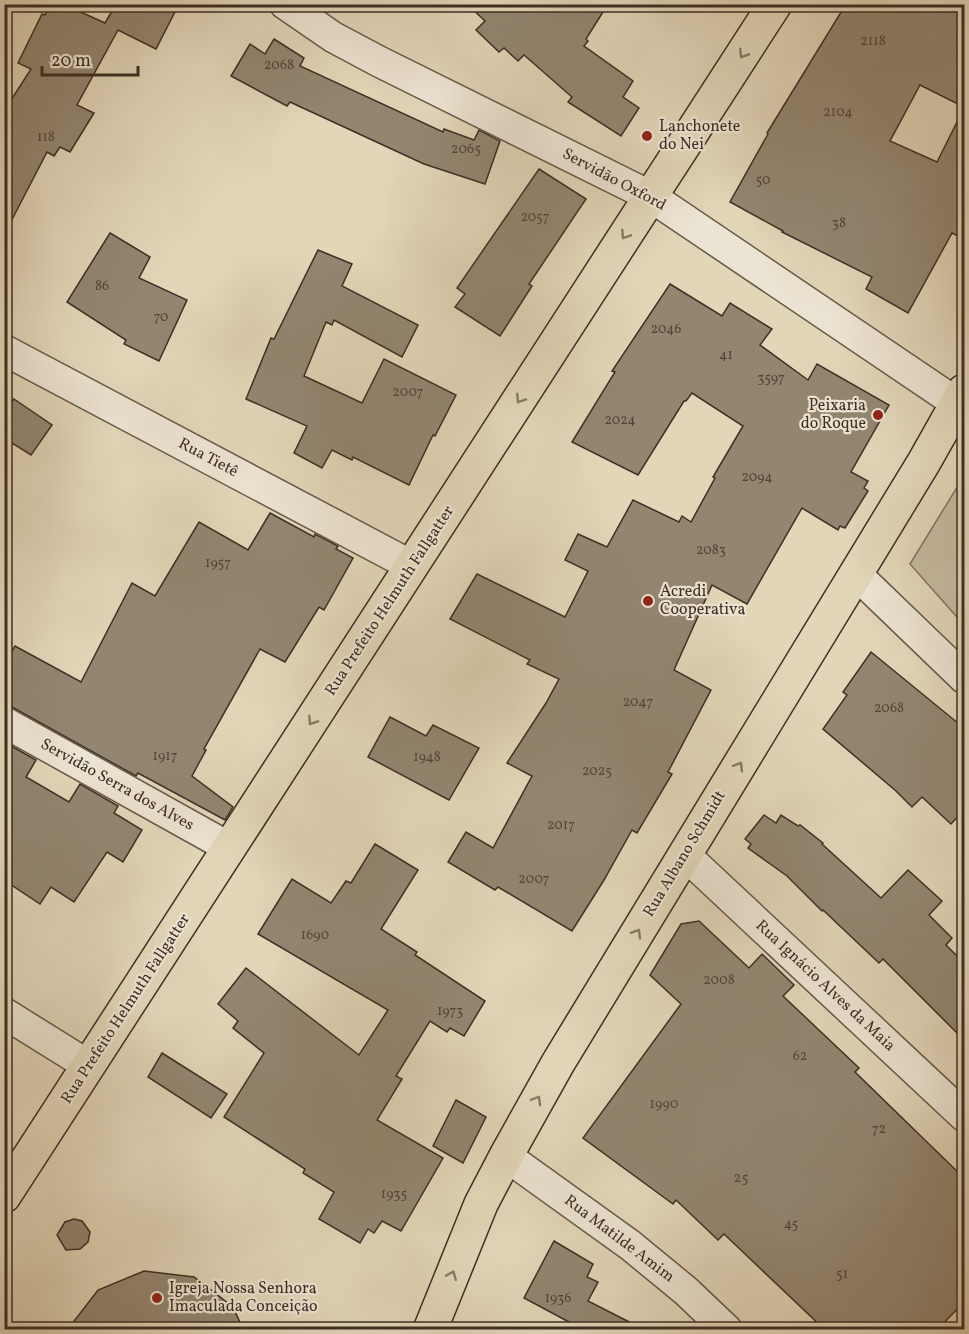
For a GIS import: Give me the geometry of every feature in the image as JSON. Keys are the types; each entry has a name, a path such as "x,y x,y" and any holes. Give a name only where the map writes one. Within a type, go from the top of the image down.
{"main road":[{"name":"Rua Prefeito Helmuth Fallgatter","path":"4,1196 775,4"},
{"name":"Rua Albano Schmidt","path":"430,1329 481,1204 558,1063 962,401"}],"street":[{"name":"Servidão Oxford","path":"285,4 333,37 378,61 650,196 962,401"},
{"name":"Rua Tietê","path":"4,350 412,566"},
{"path":"856,574 964,678"},
{"name":"Servidão Serra dos Alves","path":"4,722 230,848"},
{"name":"Rua Ignácio Alves da Maia","path":"685,855 964,1116"},
{"path":"4,1013 89,1066"},
{"name":"Rua Matilde Amim","path":"506,1156 630,1245 686,1291 727,1329"}],"shaded area":[{"path":"964,476 964,625 910,564"}],"building":[{"path":"51,4 63,4 105,23 116,4 179,4 156,49 118,30 77,105 94,113 70,152 60,147 54,156 47,152 4,235 4,111 31,69 18,63 42,14 45,15"},
{"path":"467,4 608,4 584,46 633,81 623,97 639,108 621,136 568,102 572,97 524,55 518,61 504,48 499,52 476,30 485,21"},
{"path":"846,4 964,4 964,107 920,85 890,141 937,162 964,108 964,239 952,233 908,313 866,289 872,277 782,232 730,202 767,133"},
{"path":"274,39 304,58 300,66 443,132 444,129 474,140 479,130 500,141 485,184 424,164 290,102 287,106 231,76 250,44 265,54"},
{"path":"539,169 586,199 529,284 532,286 500,336 455,307 465,294 457,288"},
{"path":"110,233 150,257 139,278 187,300 159,361 124,344 126,340 67,302"},
{"path":"318,250 352,264 342,286 418,325 402,357 334,320 332,325 326,322 304,376 362,403 384,359 456,395 435,436 433,435 409,485 353,457 352,460 332,450 322,468 294,453 307,426 246,399 271,338 274,339"},
{"path":"670,284 722,316 730,303 772,329 760,345 808,380 817,364 889,405 851,472 868,481 864,488 868,491 845,528 840,526 838,530 802,508 747,604 712,585 674,670 711,690 668,772 672,774 637,833 632,830 572,931 498,887 495,890 448,862 466,832 493,848 532,776 507,763 559,679 527,664 530,660 450,619 477,574 565,617 588,571 565,560 578,534 607,547 633,500 679,522 682,516 691,522 715,478 713,477 743,426 692,393 684,401 638,475 572,442 615,372 612,371"},
{"path":"14,399 52,425 31,455 4,438 4,412"},
{"path":"270,513 314,537 315,534 338,546 336,549 353,558 324,610 319,607 285,662 260,649 204,749 206,750 192,776 233,807 225,820 138,773 136,776 12,707 4,705 4,664 15,646 81,682 132,583 155,596 199,522 248,550"},
{"path":"871,652 964,728 964,810 951,824 922,797 912,807 823,729 847,695 843,692"},
{"path":"390,717 426,736 433,725 479,748 449,800 368,757"},
{"path":"4,742 36,760 26,777 69,802 80,784 118,806 114,813 142,830 123,862 107,852 74,902 51,887 40,904 4,880"},
{"path":"764,815 776,823 781,815 798,826 800,825 823,843 881,898 908,870 942,901 929,915 952,938 946,945 964,963 964,1040 883,959 879,963 787,876 748,848 751,844 745,839"},
{"path":"375,844 418,870 381,929 417,952 415,955 485,1001 464,1036 450,1028 447,1032 430,1021 396,1076 402,1079 377,1120 443,1158 401,1231 382,1221 374,1233 368,1229 360,1243 319,1219 334,1192 303,1173 305,1169 224,1117 264,1053 233,1028 238,1021 218,1004 246,968 359,1055 388,1010 258,934 292,879 331,903 346,881 351,883"},
{"path":"699,921 749,968 762,954 794,985 783,996 859,1068 855,1072 964,1178 964,1302 938,1329 824,1329 724,1234 718,1240 676,1200 673,1204 583,1138 681,1004 650,975 681,924"},
{"path":"162,1053 227,1094 211,1118 148,1077"},
{"path":"456,1100 486,1117 463,1163 433,1146"},
{"path":"74,1219 82,1221 90,1232 88,1242 80,1249 66,1250 57,1235 65,1222"},
{"path":"554,1241 593,1264 587,1277 598,1282 588,1301 643,1329 582,1329 524,1298"},
{"name":"Igreja Nossa Senhora Imaculada Conceição","path":"144,1271 194,1277 233,1307 243,1329 68,1329 98,1290"}],"place":[{"name":"Lanchonete do Nei","path":"647,136"},
{"name":"Peixaria do Roque","path":"878,415"},
{"name":"Acredi Cooperativa","path":"648,601"},
{"name":"Igreja Nossa Senhora Imaculada Conceição","path":"157,1298"}]}
